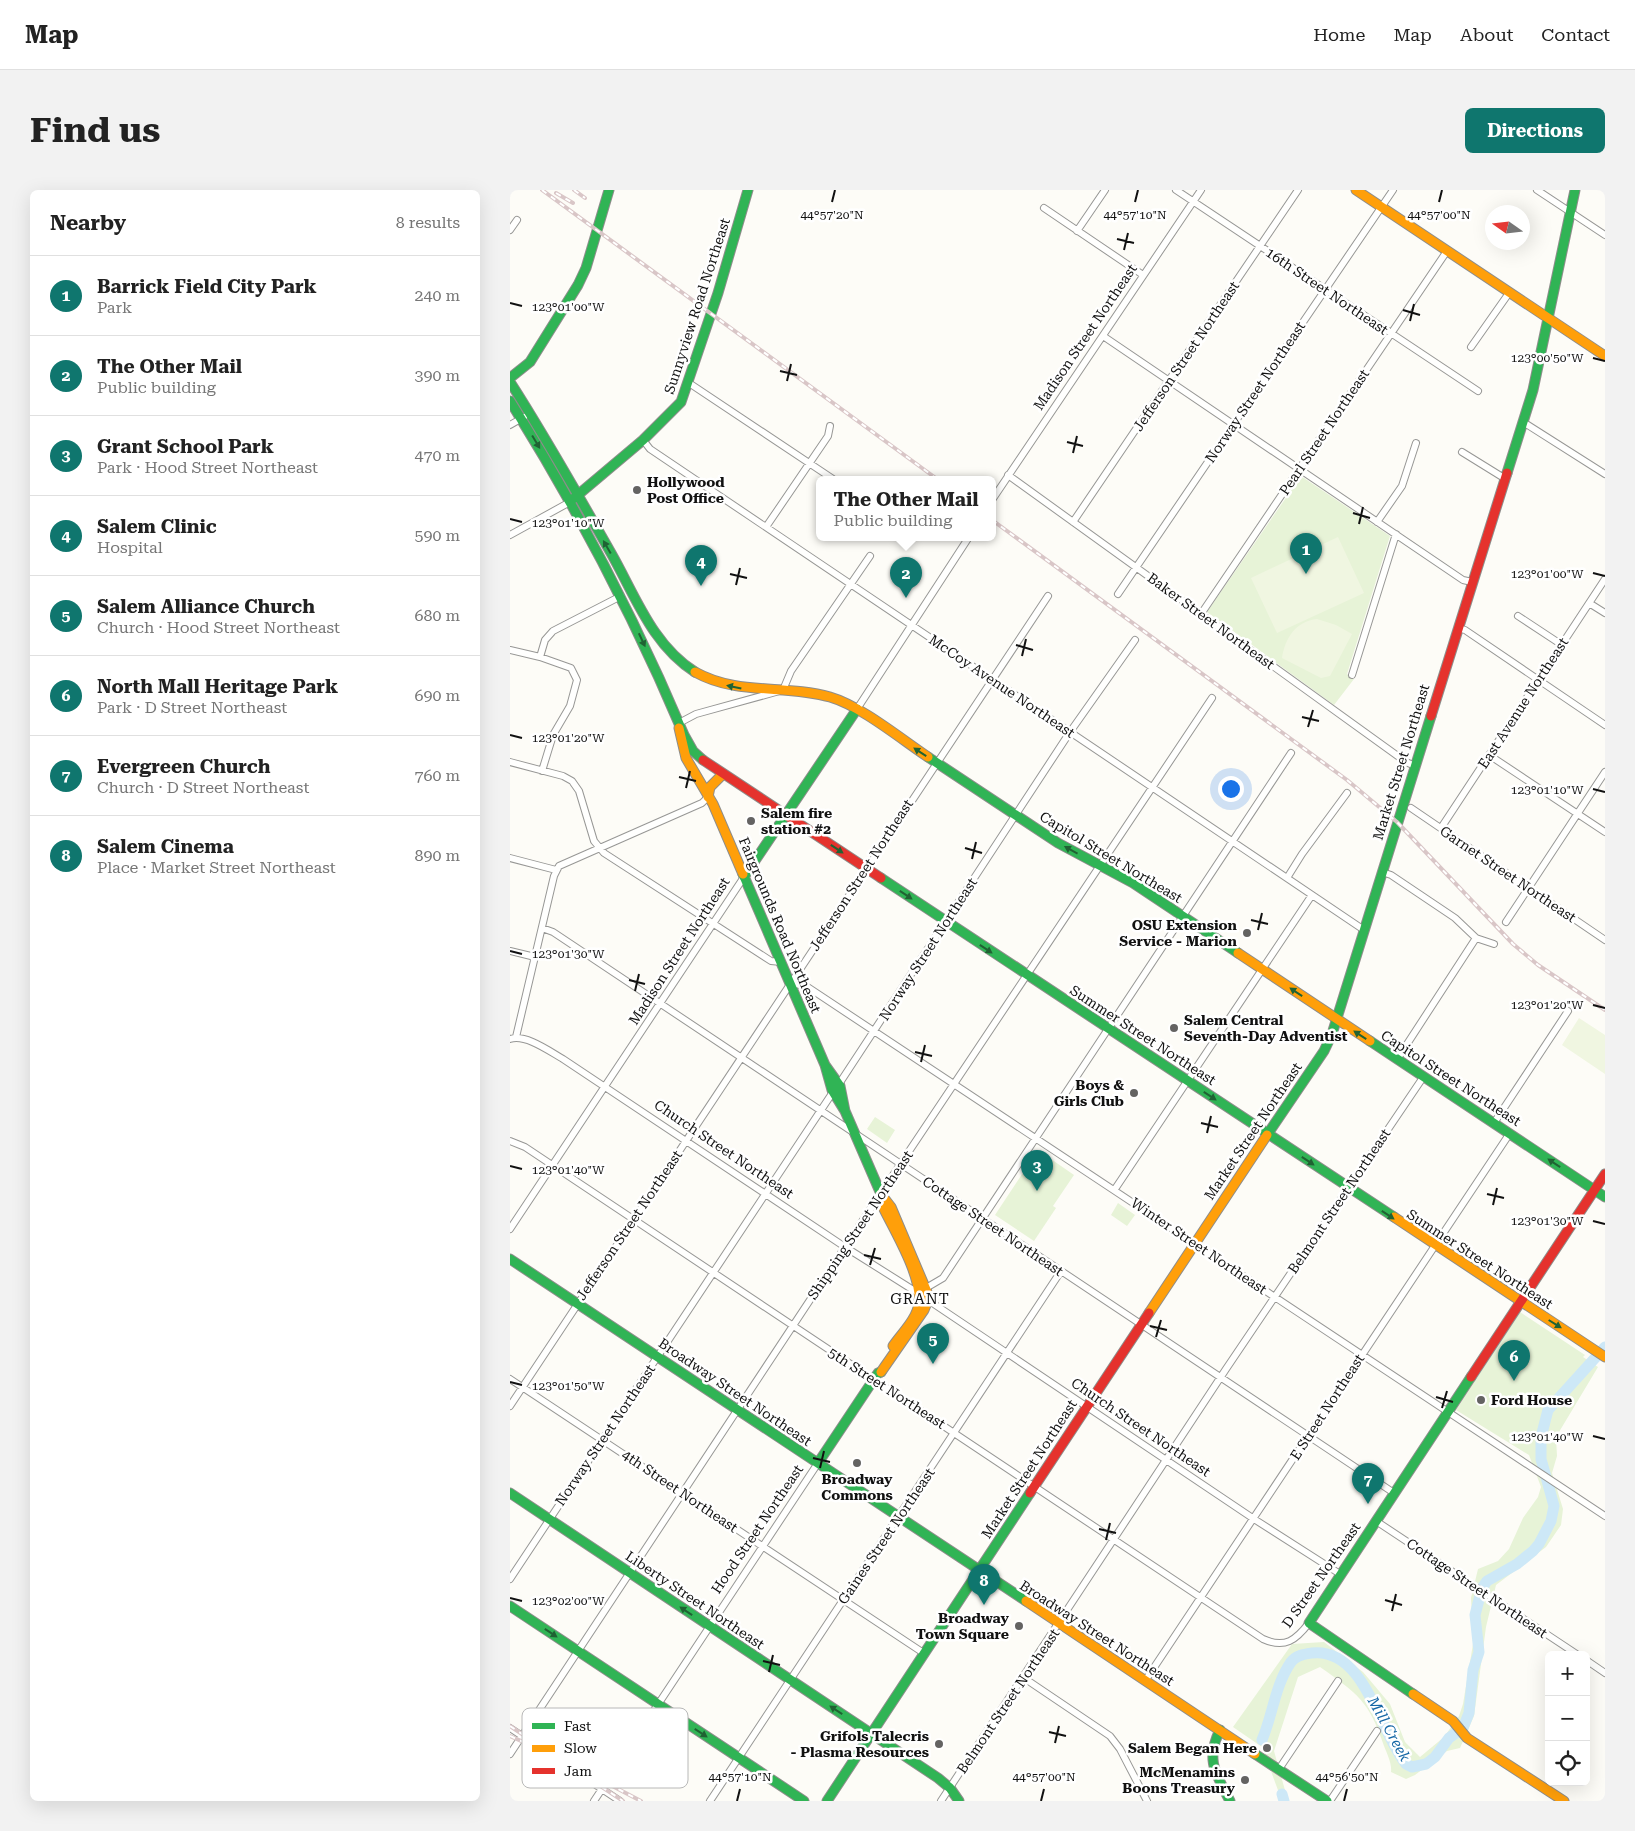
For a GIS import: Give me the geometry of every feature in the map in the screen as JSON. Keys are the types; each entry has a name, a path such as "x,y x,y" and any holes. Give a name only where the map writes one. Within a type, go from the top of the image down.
{"main road":[{"path":"609,190 586,268 578,285 530,362 510,380 578,495 631,590"},
{"name":"Sunnyview Road Northeast","path":"570,502 642,440 673,412 681,402 689,383 748,190"},
{"path":"1356,190 1605,356"},
{"name":"Market Street Northeast","path":"827,1801 1086,1407 1329,1043 1533,390 1575,190"},
{"path":"510,401 570,502 621,596 679,724"},
{"path":"600,558 611,567 623,587 631,590"},
{"name":"Capitol Street Northeast","path":"631,590 654,631 680,662 705,678 738,689 783,690 826,695 856,709 1058,843 1133,883 1605,1197"},
{"path":"621,596 627,596 641,620 654,631"},
{"name":"Madison Street Northeast","path":"744,877 856,709"},
{"name":"Summer Street Northeast","path":"679,724 693,751 723,774 1605,1357"},
{"name":"Fairgrounds Road Northeast","path":"679,724 680,740 744,877 825,1065 834,1072 836,1088 846,1100 845,1111 882,1194 891,1207 922,1290 928,1300"},
{"path":"708,797 710,787 723,774"},
{"name":"D Street Northeast","path":"1309,1623 1605,1174"},
{"name":"Broadway Street Northeast","path":"510,1259 978,1571 1329,1801"},
{"path":"876,1376 879,1368 917,1308 922,1290"},
{"name":"Hood Street Northeast","path":"818,1463 876,1376 883,1372 924,1310 928,1300"},
{"name":"Liberty Street Northeast","path":"510,1493 872,1734 950,1788 959,1801"},
{"path":"510,1606 663,1708"},
{"path":"1309,1623 1453,1721 1467,1738 1564,1801"},
{"path":"688,1724 804,1801"},
{"path":"1220,1730 1212,1744 1210,1755 1230,1801"}],"street":[{"path":"1077,230 1105,190"},
{"name":"16th Street Northeast","path":"1176,190 1478,391"},
{"name":"Madison Street Northeast","path":"996,494 1201,190"},
{"name":"Jefferson Street Northeast","path":"1073,522 1298,190"},
{"name":"Norway Street Northeast","path":"1118,594 1393,190"},
{"path":"1537,190 1605,235"},
{"path":"1044,208 1143,274"},
{"path":"510,230 517,220"},
{"name":"Pearl Street Northeast","path":"1200,614 1447,251"},
{"path":"1471,347 1509,293"},
{"path":"1102,336 1463,580 1472,582"},
{"path":"689,383 828,476"},
{"path":"510,425 531,414"},
{"path":"1523,422 1605,474"},
{"path":"766,527 828,436 830,426"},
{"name":"McCoy Avenue Northeast","path":"642,440 650,449 1364,930"},
{"path":"1377,522 1402,486 1416,443"},
{"path":"1462,452 1504,478"},
{"name":"Baker Street Northeast","path":"1008,475 1406,762 1415,766"},
{"path":"510,535 570,502"},
{"path":"1352,675 1396,534"},
{"name":"Madison Street Northeast","path":"856,709 966,541"},
{"path":"679,724 705,712 783,690 791,671 870,556"},
{"name":"East Avenue Northeast","path":"1441,828 1605,579"},
{"path":"540,658 545,640 553,631 621,596"},
{"name":"Jefferson Street Northeast","path":"510,1406 740,1057 1048,596"},
{"path":"1589,603 1605,613"},
{"path":"1518,616 1562,645"},
{"path":"1458,628 1466,630 1605,725"},
{"name":"Norway Street Northeast","path":"510,1578 1070,732 1135,640"},
{"path":"510,650 572,668 577,675 570,706 553,735 542,770"},
{"name":"Shipping Street Northeast","path":"540,1708 845,1247 1212,698"},
{"path":"922,1290 942,1278 1291,753"},
{"path":"1489,755 1605,832"},
{"path":"510,762 563,776 572,781 579,791 594,841 608,856 771,961 781,962"},
{"path":"1506,922 1605,772"},
{"path":"1287,878 1346,793"},
{"path":"513,1038 556,870 563,864 599,847 702,803 708,797"},
{"name":"Garnet Street Northeast","path":"1411,808 1605,940"},
{"path":"510,858 556,870"},
{"path":"1382,872 1455,918 1476,938 1494,944"},
{"name":"Madison Street Northeast","path":"510,1228 661,1005 744,877"},
{"path":"1115,1190 1312,895"},
{"name":"Cottage Street Northeast","path":"542,928 553,932 1394,1493"},
{"path":"1398,1058 1476,938"},
{"path":"510,951 534,957"},
{"name":"Winter Street Northeast","path":"790,984 806,986 874,1030 1605,1516"},
{"path":"1494,1123 1568,1011"},
{"name":"Church Street Northeast","path":"513,1038 542,1047 606,1086 845,1247 922,1290"},
{"name":"Belmont Street Northeast","path":"941,1801 1024,1678 1220,1377 1424,1076"},
{"name":"E Street Northeast","path":"1145,1681 1202,1599 1361,1355 1510,1133"},
{"name":"5th Street Northeast","path":"510,1140 525,1147 793,1326 876,1376 954,1432 1263,1639"},
{"name":"Gaines Street Northeast","path":"710,1801 1061,1271"},
{"name":"Church Street Northeast","path":"928,1300 1254,1519 1340,1574"},
{"name":"4th Street Northeast","path":"510,1379 925,1654"},
{"name":"Hood Street Northeast","path":"656,1708 818,1463"},
{"name":"Cottage Street Northeast","path":"1376,1520 1572,1651"},
{"name":"D Street Northeast","path":"1263,1639 1279,1644 1289,1643 1298,1638 1309,1623"},
{"path":"1590,1663 1605,1673"},
{"path":"1024,1678 1110,1736 1120,1750 1147,1801"},
{"path":"1279,1769 1338,1681"},
{"path":"510,1728 522,1736"},
{"path":"1329,1801 1377,1731"},
{"name":"Shipping Street Northeast","path":"510,1754 522,1736"},
{"path":"602,1789 620,1801"},
{"name":"Hood Street Northeast","path":"594,1801 602,1789"}],"green space":[{"path":"1301,476 1390,536 1347,674 1354,679 1334,705 1207,612"},
{"path":"1338,537 1364,593 1277,633 1251,578"},
{"path":"1317,619 1336,625 1352,634 1330,676 1321,678 1282,658 1289,637 1297,627 1310,620"},
{"path":"1579,1018 1605,1035 1605,1074 1562,1045"},
{"path":"875,1117 895,1130 887,1143 867,1129"},
{"path":"1038,1150 1074,1175 1053,1206 1056,1208 1034,1241 995,1215"},
{"path":"1118,1203 1135,1215 1127,1226 1111,1215"},
{"path":"1520,1312 1585,1355 1583,1357 1598,1367 1556,1437 1557,1456 1552,1473 1563,1509 1561,1525 1546,1547 1496,1585 1486,1627 1474,1716 1460,1748 1447,1751 1415,1775 1406,1779 1391,1772 1391,1765 1379,1731 1367,1708 1344,1684 1320,1667 1298,1677 1274,1751 1288,1801 1282,1801 1262,1747 1233,1727 1292,1644 1324,1642 1363,1672 1390,1704 1405,1742 1420,1757 1444,1737 1459,1716 1463,1704 1473,1644 1471,1598 1478,1569 1498,1561 1509,1549 1523,1518 1538,1497 1541,1487 1529,1455 1456,1410"}],"waterway":[{"name":"Mill Creek","path":"1262,1740 1281,1680 1291,1662 1301,1655 1312,1653 1330,1655 1345,1663 1358,1677 1397,1750 1406,1764 1412,1767 1426,1764 1435,1757 1449,1738 1463,1728 1469,1713 1473,1670 1479,1652 1475,1615 1482,1588 1487,1581 1517,1564 1533,1551 1539,1544 1551,1521 1554,1506 1541,1459 1541,1437 1548,1410 1605,1347"},
{"name":"Mill Creek","path":"1282,1794 1284,1801"}],"railway":[{"path":"542,190 933,476"},
{"path":"574,190 585,198"},
{"path":"556,193 573,203"},
{"path":"996,523 1347,780 1397,822 1513,944 1538,965 1605,1010"},
{"path":"510,1726 522,1734"},
{"path":"510,1736 522,1741"},
{"path":"603,1788 623,1801"},
{"path":"616,1788 641,1801"}],"traffic: fast":[{"path":"510,378 530,362 578,285 586,268 609,190"},
{"path":"573,499 643,440 681,402 718,293 748,190"},
{"path":"1507,473 1533,390 1575,190"},
{"path":"510,382 574,488 656,634 680,661 695,672"},
{"path":"510,401 582,523 646,649 684,735 693,751 703,760"},
{"path":"744,877 857,709"},
{"path":"1267,1135 1324,1051 1332,1034 1431,716"},
{"path":"928,757 1058,843 1133,883 1238,953"},
{"path":"743,874 825,1065 832,1090 845,1111 881,1194"},
{"path":"881,878 1394,1217"},
{"path":"1370,1041 1605,1197"},
{"path":"825,1065 840,1086 845,1111"},
{"path":"510,1259 1026,1601"},
{"path":"818,1463 878,1373 881,1372"},
{"path":"1413,1694 1309,1623 1471,1377"},
{"path":"510,1493 938,1778 950,1788 959,1801"},
{"path":"827,1801 1030,1493"},
{"path":"510,1606 664,1708"},
{"path":"688,1724 804,1801"},
{"path":"1220,1730 1213,1750 1214,1767 1230,1801"},
{"path":"1255,1754 1327,1801"}],"traffic: slow":[{"path":"1356,190 1605,356"},
{"path":"695,672 728,684 813,693 842,701 868,715 928,757"},
{"path":"679,728 686,758 713,804 743,874"},
{"path":"708,797 710,787 723,774"},
{"path":"1238,953 1370,1041"},
{"path":"1149,1313 1267,1135"},
{"path":"881,1194 891,1207 927,1292 928,1300 924,1310 881,1372"},
{"path":"881,1194 882,1205 912,1266 919,1292 918,1309 909,1326 893,1346"},
{"path":"1394,1217 1605,1357"},
{"path":"1026,1601 1255,1754"},
{"path":"1413,1694 1453,1721 1467,1738 1564,1801"}],"traffic: jam":[{"path":"1431,716 1507,473"},
{"path":"703,760 881,878"},
{"path":"1471,1377 1605,1174"},
{"path":"1030,1493 1149,1313"}],"place":[{"name":"Hollywood Post Office","path":"637,490"},
{"name":"Barrick Field City Park","path":"1306,574"},
{"name":"Salem Clinic","path":"701,586"},
{"name":"The Other Mail","path":"906,598"},
{"name":"Salem fire station #2","path":"751,821"},
{"name":"OSU Extension Service - Marion","path":"1247,933"},
{"name":"Salem Central Seventh-Day Adventist","path":"1174,1028"},
{"name":"Boys & Girls Club","path":"1134,1093"},
{"name":"Grant School Park","path":"1037,1191"},
{"name":"Salem Alliance Church","path":"933,1364"},
{"name":"North Mall Heritage Park","path":"1514,1381"},
{"name":"Ford House","path":"1481,1400"},
{"name":"Broadway Commons","path":"857,1463"},
{"name":"Evergreen Church","path":"1368,1504"},
{"name":"Salem Cinema","path":"984,1605"},
{"name":"Broadway Town Square","path":"1019,1626"},
{"name":"Grifols Talecris - Plasma Resources","path":"939,1744"},
{"name":"Salem Began Here","path":"1267,1748"},
{"name":"McMenamins Boons Treasury","path":"1245,1780"}],"district":[{"name":"GRANT","path":"920,1299"}]}
